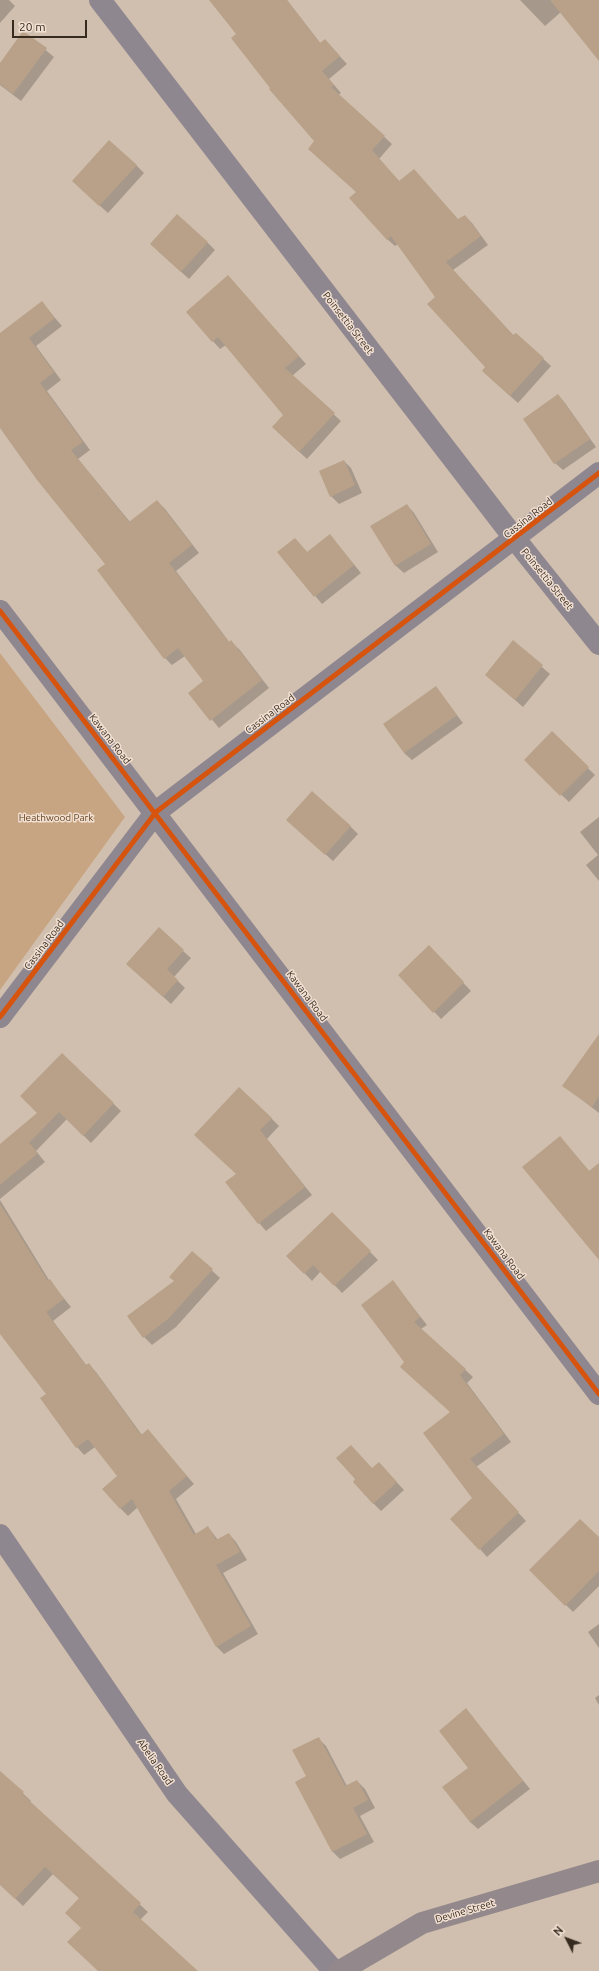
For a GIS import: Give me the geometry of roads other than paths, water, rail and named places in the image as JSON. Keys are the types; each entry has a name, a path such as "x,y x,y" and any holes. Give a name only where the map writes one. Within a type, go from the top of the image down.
{"main road":[{"name":"Devine Street","path":"340,1971 422,1923 599,1871"}],"street":[{"name":"Poinsettia Street","path":"100,0 514,539 599,644"},
{"name":"Cassina Road","path":"0,1017 156,812 599,473"},
{"name":"Kawana Road","path":"0,611 156,812 599,1394"},
{"name":"Abelia Road","path":"0,1535 177,1794 334,1971"}],"park label":[{"name":"Heathwood Park","path":"56,818"}]}
